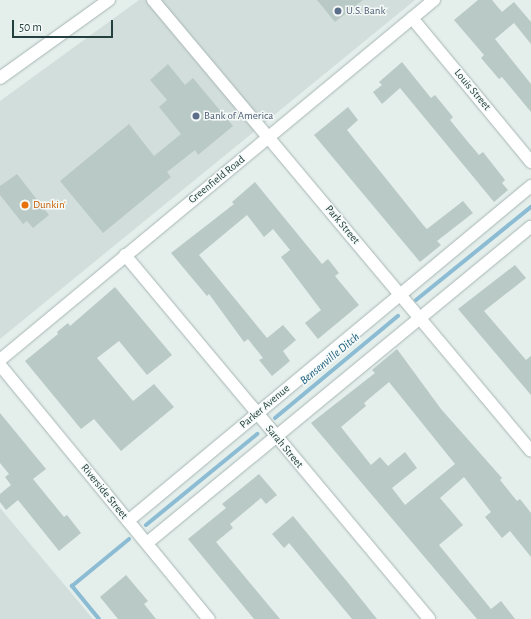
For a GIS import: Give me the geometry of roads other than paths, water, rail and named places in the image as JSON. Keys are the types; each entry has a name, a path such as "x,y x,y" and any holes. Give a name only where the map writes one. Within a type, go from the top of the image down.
{"street":[{"path":"0,78 108,0"},
{"name":"Park Street","path":"153,0 531,451"},
{"name":"Greenfield Road","path":"0,360 434,0"},
{"name":"Louis Street","path":"412,18 531,162"},
{"name":"Parker Avenue","path":"128,521 531,186"},
{"path":"147,544 531,227"},
{"name":"Sarah Street","path":"125,255 256,414 429,619"},
{"name":"Riverside Street","path":"0,365 209,619"}],"waterway":[{"name":"Bensenville Ditch","path":"416,300 531,207"},
{"name":"Bensenville Ditch","path":"275,418 398,316"},
{"name":"Bensenville Ditch","path":"146,525 257,434"},
{"name":"Bensenville Ditch","path":"99,619 72,586 129,539"}],"place":[{"name":"U.S. Bank","path":"338,11"},
{"name":"Bank of America","path":"196,116"},
{"name":"Dunkin'","path":"25,205"}]}
